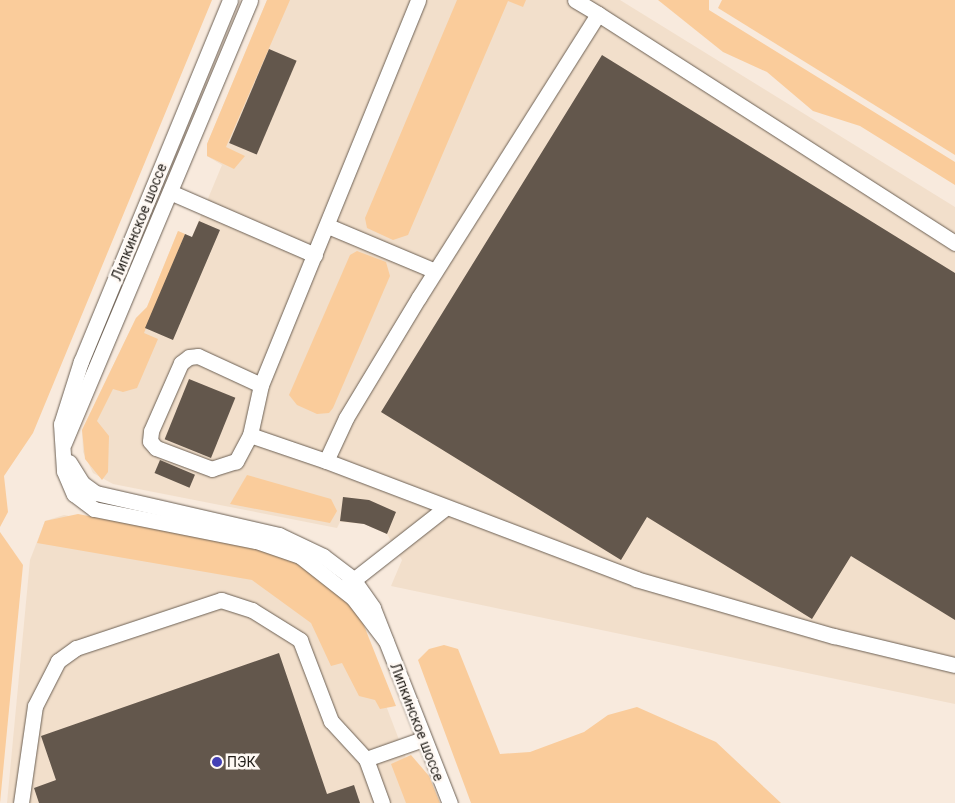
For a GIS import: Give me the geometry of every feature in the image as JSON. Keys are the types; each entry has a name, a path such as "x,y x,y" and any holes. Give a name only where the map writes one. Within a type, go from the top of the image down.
{"street":[{"name":"Липкинское шоссе","path":"230,0 81,361 61,424 62,447 68,483 83,503 105,513 256,541 283,550 348,584"},
{"path":"62,447 250,0"},
{"path":"260,384 198,356 189,357 181,363 151,431 150,441 156,448 212,469 236,461 250,435 260,384 328,226 418,0"},
{"path":"576,0 955,243"},
{"path":"326,461 346,418 434,271 598,14"},
{"path":"170,192 315,255"},
{"path":"328,226 434,271"},
{"path":"250,435 326,461 444,509 636,579 834,636 955,665"},
{"name":"Липкинское шоссе","path":"62,447 82,483 96,492 279,535 322,556 348,584 386,641 423,739 450,803"},
{"path":"68,483 96,497 117,498"},
{"path":"348,584 444,509"},
{"path":"22,803 35,706 58,662 76,648 207,601 221,600 252,610 300,640 331,721 366,759 382,803"},
{"path":"366,759 423,739"}],"shaded area":[{"path":"0,0 212,0 33,433 4,476 8,512 0,527"},
{"path":"267,0 620,0 955,207 955,704 391,586 402,560 387,534 364,524 340,522 337,528 113,484 93,473 83,452 82,430 136,318 147,307 178,231 192,237 222,165 207,156 207,144"},
{"path":"267,0 290,0 226,147 245,156 234,169 207,156 207,144"},
{"path":"457,0 526,0 523,7 508,1 408,235 393,240 367,228 365,218"},
{"path":"658,0 709,0 709,10 955,162 955,185 860,126 813,111 767,72 723,52"},
{"path":"722,0 955,0 955,155 718,8"},
{"path":"178,231 185,234 144,333 158,339 137,388 123,392 113,389 97,421 109,436 108,472 102,480 85,459 82,430 136,318 147,307"},
{"path":"357,251 386,262 390,276 333,408 329,413 317,414 297,405 289,395 350,255"},
{"path":"247,475 331,499 337,511 330,523 230,504"},
{"path":"78,514 266,550 299,562 340,595 361,618 396,706 380,709 375,700 359,696 342,663 331,666 311,623 252,580 37,543 45,521"},
{"path":"64,515 265,555 352,616 423,803 7,803 30,560 45,521"},
{"path":"0,532 23,565 0,803"},
{"path":"444,645 458,649 500,754 530,752 584,732 608,715 637,707 716,742 781,803 471,803 418,660 429,649"},
{"path":"411,755 429,776 440,803 406,803 391,764"}],"building":[{"path":"269,49 297,61 257,155 229,143"},
{"path":"602,55 955,273 955,620 851,556 812,619 647,517 621,560 381,412"},
{"path":"199,221 220,230 173,340 145,328 185,234 192,237"},
{"path":"189,379 235,398 211,458 165,439"},
{"path":"160,460 195,475 190,488 155,473"},
{"path":"343,497 369,500 396,512 387,534 364,524 340,521"},
{"path":"279,653 327,794 354,785 360,803 39,803 34,788 56,780 41,736"}],"place":[{"name":"ПЭК","path":"217,762"}]}
